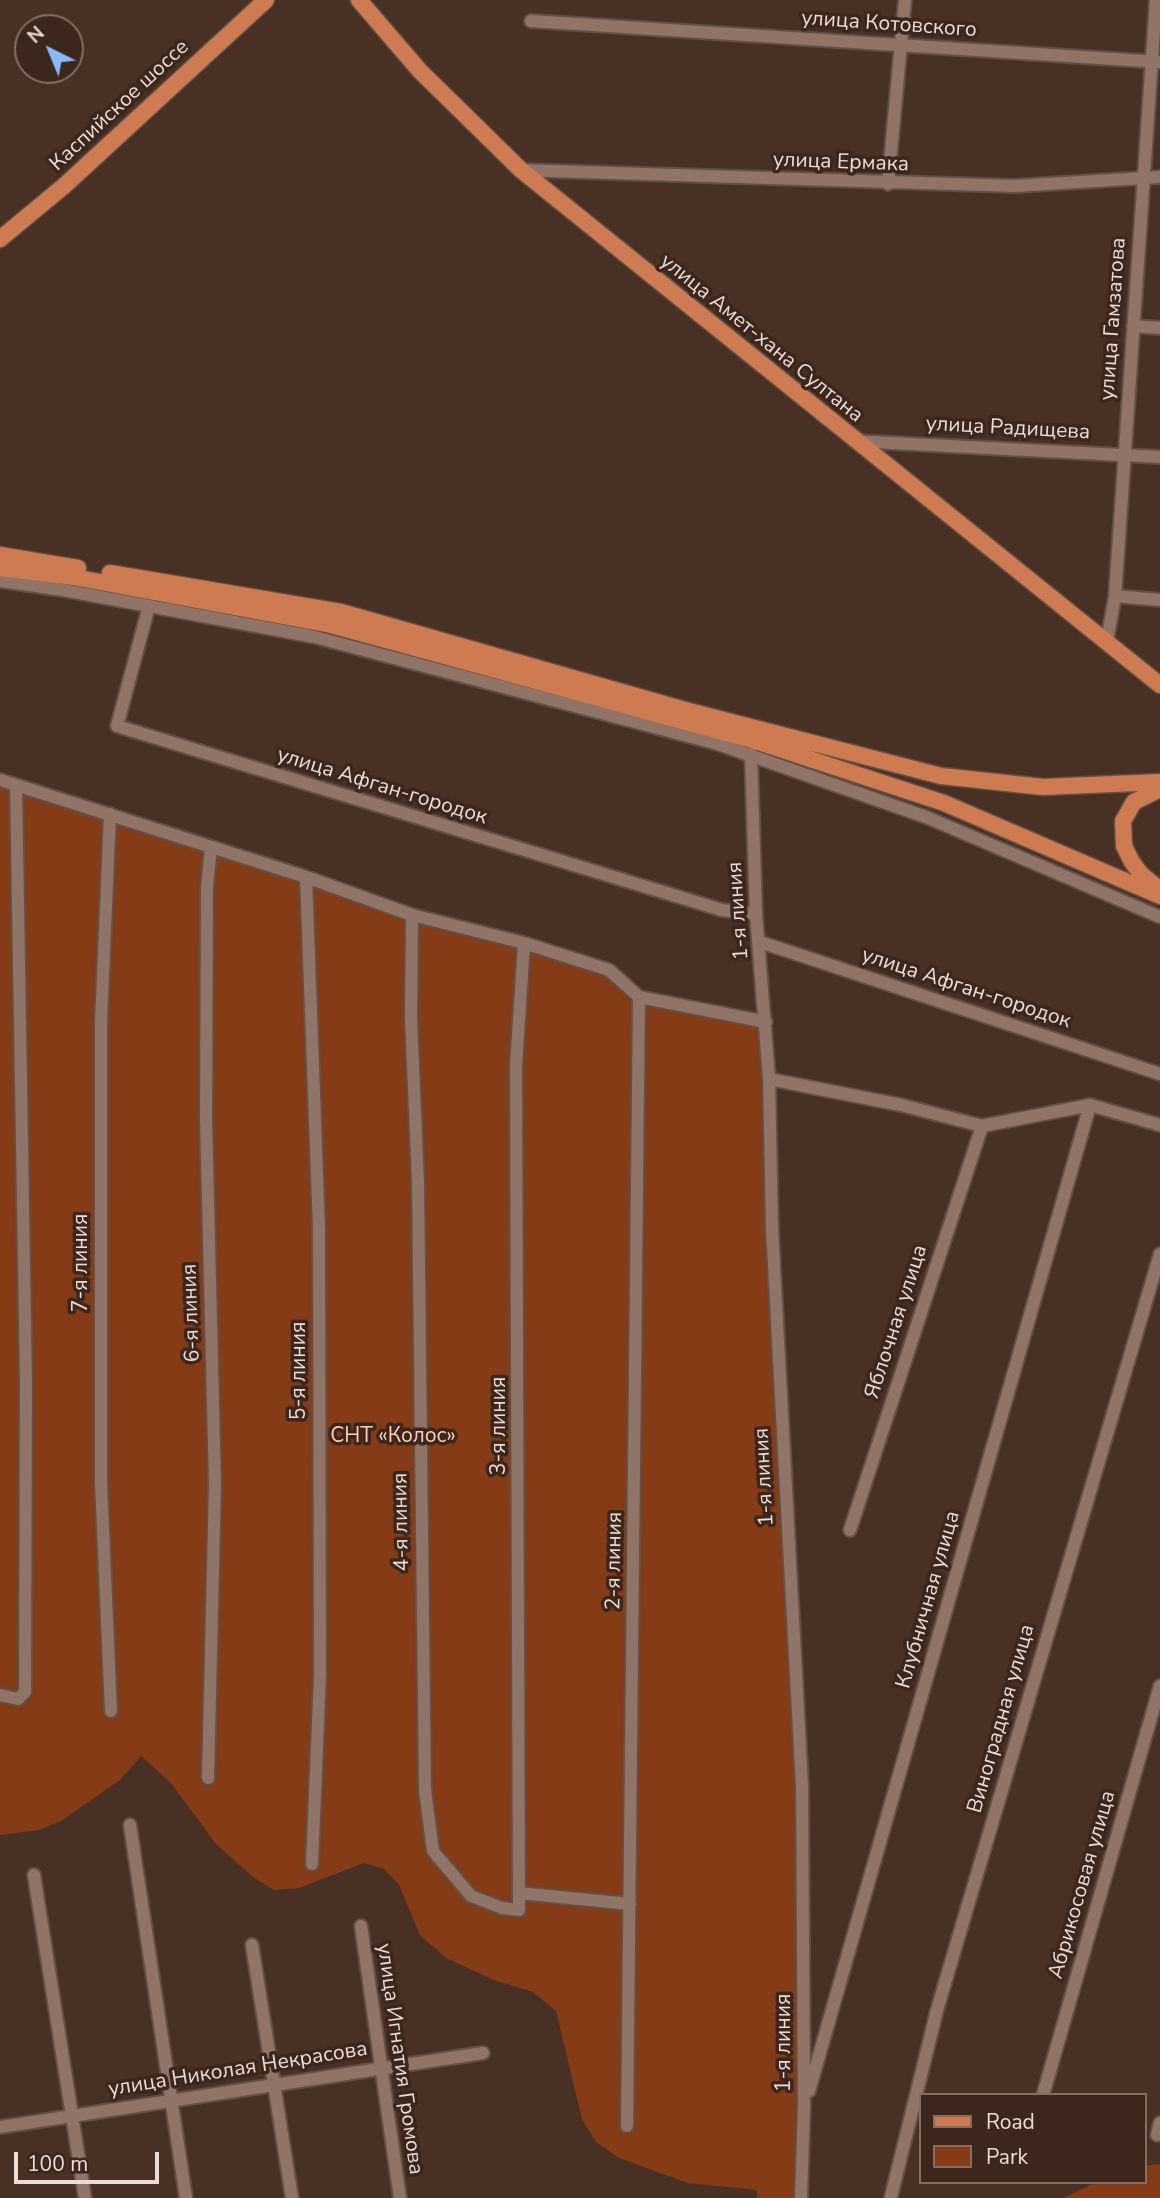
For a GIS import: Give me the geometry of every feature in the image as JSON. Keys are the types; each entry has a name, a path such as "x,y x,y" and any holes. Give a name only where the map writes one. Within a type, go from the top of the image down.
{"main road":[{"name":"Каспийское шоссе","path":"0,239 64,186 266,0"},
{"name":"улица Амет-хана Султана","path":"359,0 420,71 521,170 1160,685"},
{"path":"0,555 341,612 685,709 941,776 1043,788 1160,782"},
{"path":"0,568 73,578 331,625 752,740 944,803 1160,896"},
{"path":"1160,789 1134,802 1123,821 1124,846 1132,862 1141,874 1160,890"}],"street":[{"path":"888,184 905,0"},
{"name":"улица Гамзатова","path":"1107,640 1115,596 1143,178 1156,62 1156,0"},
{"name":"улица Котовского","path":"531,21 1156,62"},
{"name":"улица Ермака","path":"521,170 888,184 1015,186 1160,177"},
{"path":"1133,326 1160,328"},
{"name":"улица Радищева","path":"854,441 1160,457"},
{"path":"0,581 316,637 751,754 926,817 1160,917"},
{"path":"1115,596 1160,600"},
{"name":"улица Афган-городок","path":"149,606 117,726 722,910 756,914"},
{"name":"1-я линия","path":"751,754 756,914 766,1022 772,1229 802,1786 804,2105 801,2198"},
{"path":"0,780 306,877 412,915 524,943 608,970 639,997 766,1022"},
{"path":"0,1695 18,1699 25,1692 26,1381 16,785"},
{"name":"7-я линия","path":"110,814 102,1022 101,1483 111,1711"},
{"name":"6-я линия","path":"208,1777 215,1484 206,1119 207,887 211,847"},
{"name":"5-я линия","path":"306,877 319,1229 320,1675 312,1864"},
{"name":"4-я линия","path":"412,915 411,1018 418,1182 425,1790 433,1851 471,1896 502,1908 519,1910"},
{"name":"улица Афган-городок","path":"760,942 1160,1074"},
{"name":"3-я линия","path":"519,1910 516,1066 524,943"},
{"name":"2-я линия","path":"627,2126 639,997"},
{"path":"769,1079 901,1105 982,1126 1090,1105 1160,1125"},
{"name":"Клубничная улица","path":"804,2105 1090,1105"},
{"name":"Яблочная улица","path":"850,1530 982,1126"},
{"name":"Виноградная улица","path":"891,2197 937,2010 1160,1254"},
{"name":"Абрикосовая улица","path":"1044,2093 1160,1686"},
{"path":"130,1825 186,2198"},
{"path":"34,1875 85,2198"},
{"path":"519,1893 630,1904"},
{"name":"улица Игнатия Громова","path":"361,1926 400,2198"},
{"path":"252,1945 292,2198"},
{"name":"улица Николая Некрасова","path":"0,2127 483,2053"}],"green space":[{"name":"СНТ «Колос»","path":"0,786 577,962 602,972 632,997 773,1025 776,1207 808,1946 805,2198 757,2198 757,2190 688,2183 619,2158 596,2142 582,2119 556,2011 533,1992 494,1980 446,1958 420,1935 399,1885 384,1869 364,1863 299,1888 274,1890 253,1877 216,1844 171,1783 141,1756 120,1780 61,1821 39,1830 0,1835"},
{"path":"1160,2164 1160,2198 1063,2198 1093,2184 1146,2184 1146,2166"}]}
